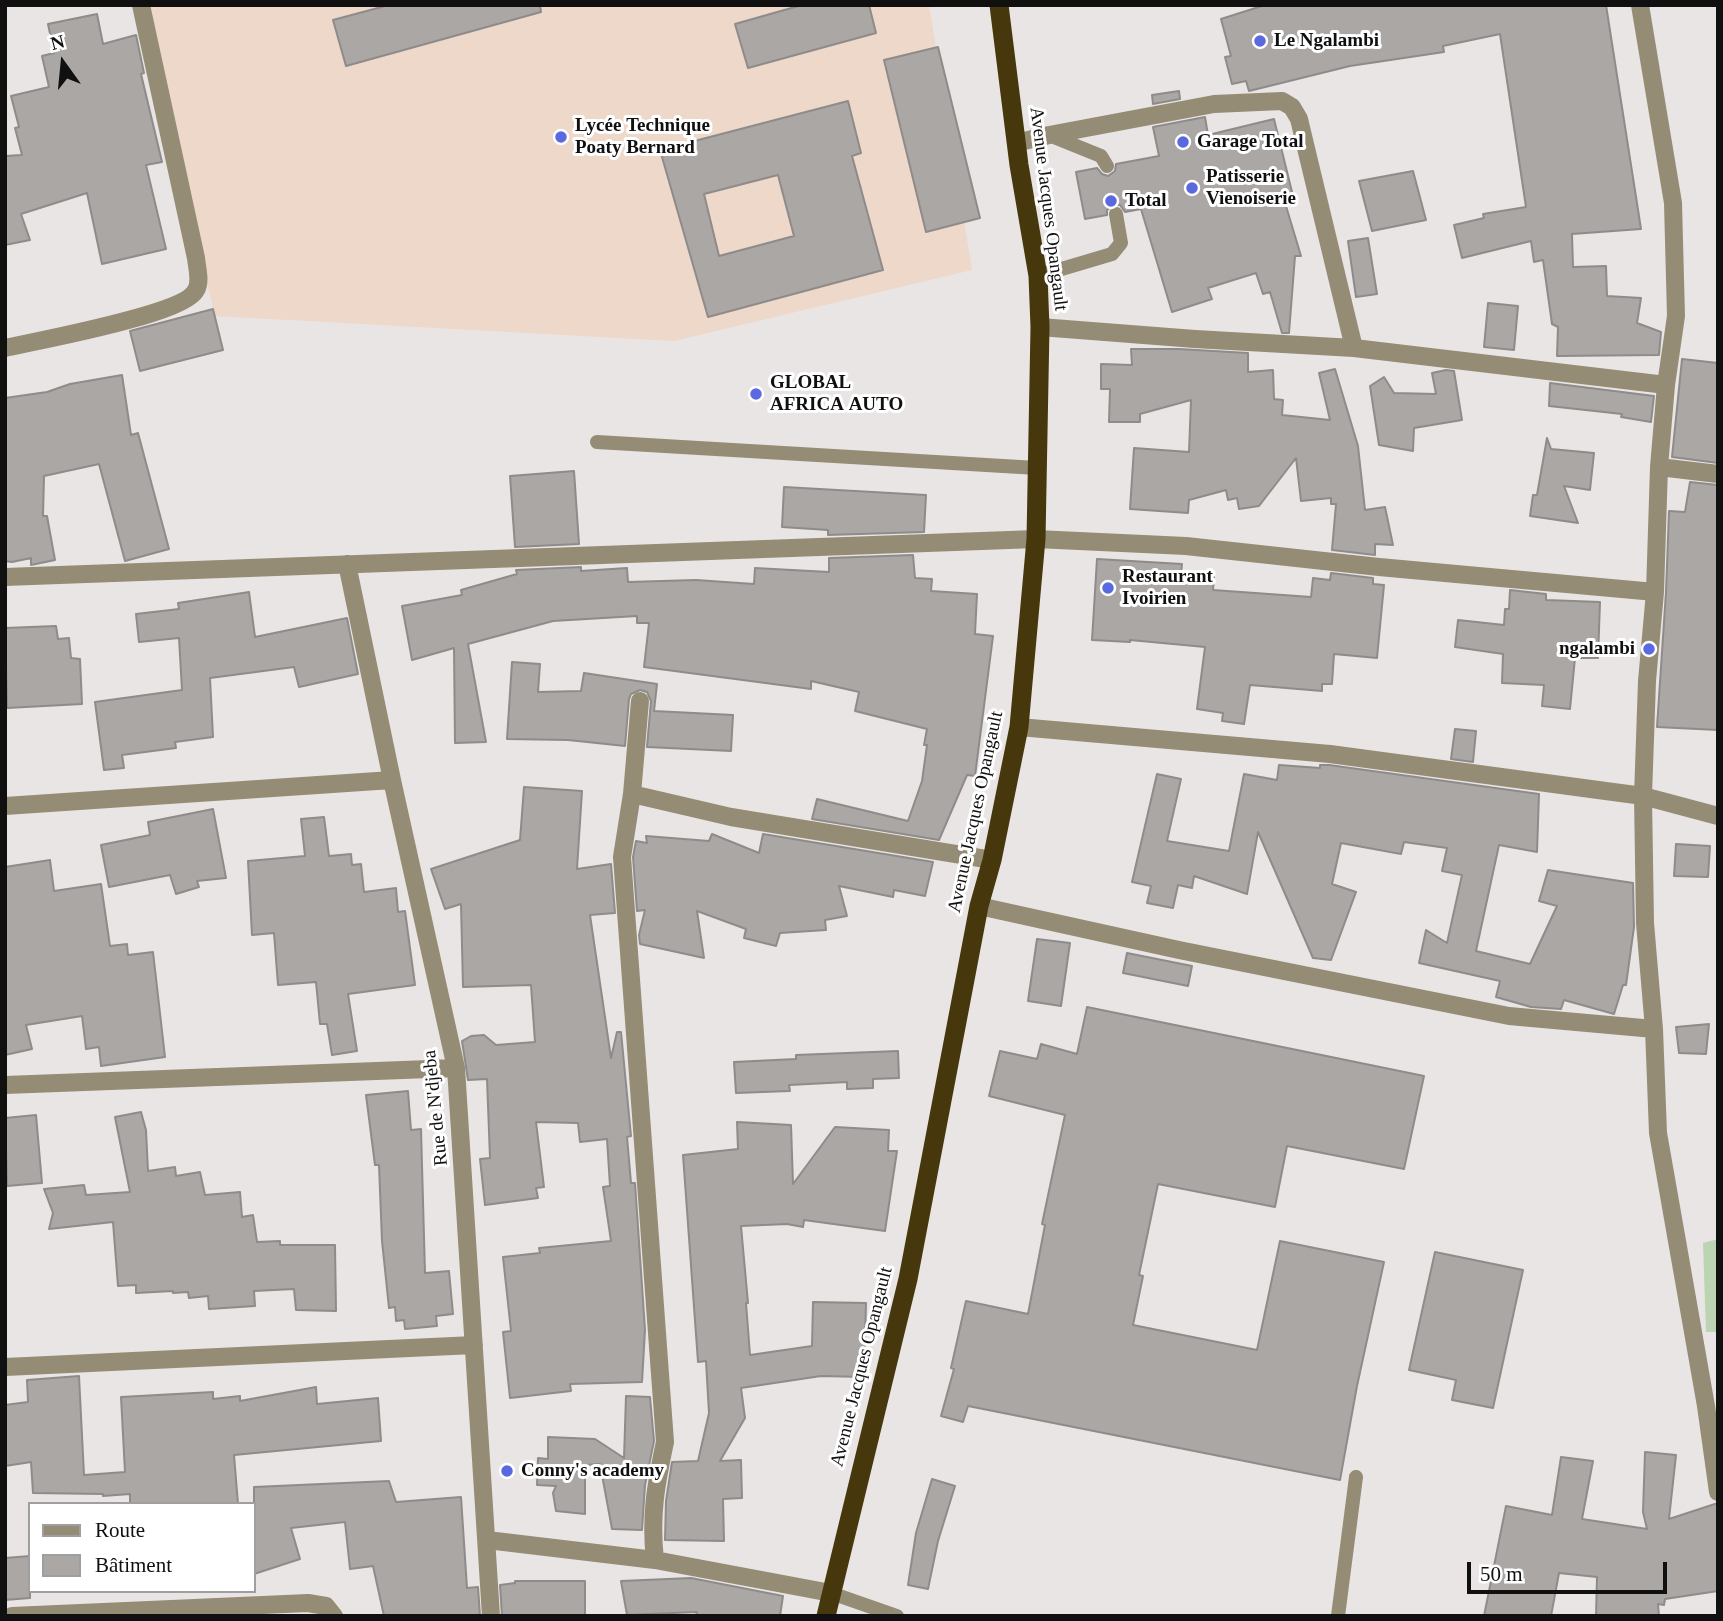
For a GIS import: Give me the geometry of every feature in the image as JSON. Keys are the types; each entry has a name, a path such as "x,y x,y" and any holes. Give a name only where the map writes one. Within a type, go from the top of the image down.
{"highway":[{"name":"Avenue Jacques Opangault","path":"826,1616 908,1279 979,906 992,860 1019,727 1036,539 1040,327 1038,276 1016,143 999,5"}],"street":[{"path":"5,348 97,328 172,307 190,298 197,290 196,258 141,5"},
{"path":"1640,5 1673,203 1676,316 1658,467 1655,592 1647,681 1643,796 1645,923 1654,1028 1658,1133 1706,1406 1718,1492"},
{"path":"1016,143 1214,104 1282,102 1292,107 1299,119 1354,348"},
{"path":"1040,327 1354,348 1666,385"},
{"path":"1658,467 1718,474"},
{"path":"5,578 1036,539 1186,547 1655,592"},
{"name":"Rue de N'djeba","path":"347,564 456,1068 491,1616"},
{"path":"640,701 622,869 665,1442 653,1498 651,1530 655,1560"},
{"path":"1019,727 1330,754 1643,796 1718,816"},
{"path":"5,806 392,780"},
{"path":"632,794 731,817 992,860"},
{"path":"979,906 1179,950 1509,1016 1654,1028"},
{"path":"5,1085 456,1068"},
{"path":"5,1367 474,1345"},
{"path":"487,1540 655,1560 831,1593"},
{"path":"12,1616 308,1603 326,1606 334,1616"}],"lane":[{"path":"1049,135 1101,156 1107,166"},
{"path":"1038,276 1112,254 1121,243 1116,214"},
{"path":"597,442 1037,468"},
{"path":"1338,1616 1356,1477"},
{"path":"831,1593 897,1616"}],"shaded area":[{"name":"Lycée Technique Poaty Bernard","path":"140,5 929,5 972,270 674,341 215,316"}],"green space":[{"path":"1718,1239 1718,1332 1706,1332 1703,1243"}],"building":[{"path":"389,5 540,5 541,12 346,66 333,20"},
{"path":"802,5 869,5 876,33 748,68 735,24"},
{"path":"1265,5 1606,5 1641,229 1572,234 1573,267 1606,266 1607,296 1641,298 1637,323 1661,332 1659,355 1557,356 1558,327 1552,324 1543,260 1534,262 1531,241 1462,258 1454,225 1484,218 1483,214 1526,207 1500,34 1443,46 1444,52 1350,66 1249,91 1246,81 1232,84 1225,57 1231,56 1221,19"},
{"path":"97,14 103,44 136,35 144,73 141,74 162,162 146,165 166,249 102,264 87,193 21,214 30,240 5,245 5,156 22,155 15,128 19,127 11,96 49,87 42,56 54,53 48,24"},
{"path":"938,47 980,218 926,232 884,60"},
{"path":"1179,91 1180,99 1153,104 1152,95"},
{"path":"848,101 861,153 852,156 883,270 708,317 660,150","holes":["778,175 794,236 719,256 704,194"]},
{"path":"1205,117 1208,135 1274,119 1295,204 1286,206 1301,256 1295,256 1289,333 1282,333 1270,292 1263,294 1256,273 1208,288 1212,299 1172,312 1141,209 1125,212 1120,205 1114,205 1107,210 1107,215 1085,219 1076,172 1097,168 1108,176 1115,171 1116,164 1159,156 1153,127"},
{"path":"1413,171 1426,220 1372,231 1359,181"},
{"path":"1368,238 1377,294 1356,297 1348,241"},
{"path":"1488,303 1518,306 1514,350 1484,347"},
{"path":"213,309 223,350 140,371 130,331"},
{"path":"1131,349 1248,353 1248,372 1273,370 1274,399 1283,400 1282,415 1330,420 1319,373 1335,369 1358,446 1365,510 1385,507 1393,545 1375,544 1375,555 1332,550 1336,504 1331,504 1331,498 1301,501 1296,458 1259,506 1239,509 1237,498 1228,500 1226,490 1189,500 1188,513 1130,509 1134,448 1189,452 1191,400 1140,414 1140,422 1109,422 1110,389 1101,389 1101,364 1132,365"},
{"path":"1682,359 1718,363 1718,463 1672,457"},
{"path":"1454,371 1462,420 1414,428 1413,451 1379,445 1370,386 1384,377 1394,393 1436,394 1432,373"},
{"path":"122,375 131,435 138,433 169,549 125,561 99,464 44,476 43,516 47,516 55,560 31,565 31,558 5,561 5,398 47,392 70,384"},
{"path":"1550,383 1654,396 1651,422 1621,417 1622,414 1549,406"},
{"path":"1547,438 1551,449 1594,453 1590,490 1564,486 1578,523 1530,516 1533,495 1537,495"},
{"path":"574,471 579,544 515,547 510,476"},
{"path":"1690,482 1718,485 1718,730 1657,727 1669,511 1685,512"},
{"path":"784,487 926,495 924,532 828,535 828,530 782,527"},
{"path":"913,555 915,578 932,579 931,591 977,594 975,634 993,636 975,776 967,775 939,840 812,819 817,799 908,821 922,781 927,729 855,711 859,692 811,681 811,689 644,667 649,623 637,623 637,616 553,621 468,644 486,742 455,743 454,648 412,660 402,606 462,595 461,590 517,574 516,570 581,567 581,571 627,568 628,582 696,580 754,584 755,568 829,572 829,558"},
{"path":"1097,559 1182,564 1181,574 1214,577 1213,590 1311,597 1313,578 1330,580 1331,573 1373,578 1373,584 1384,585 1377,658 1334,654 1332,684 1322,684 1322,691 1250,685 1244,724 1222,721 1223,713 1197,709 1205,647 1130,640 1092,640"},
{"path":"1510,590 1546,594 1546,600 1600,602 1598,658 1575,658 1570,709 1542,706 1544,685 1502,683 1503,654 1455,647 1458,620 1504,625 1505,609 1509,609"},
{"path":"249,592 255,637 347,618 358,674 299,687 294,667 210,678 213,737 175,742 176,748 122,755 124,768 104,770 95,702 182,690 179,638 139,642 136,614 179,609 178,603"},
{"path":"56,626 58,639 69,638 71,658 80,659 82,704 7,708 5,628"},
{"path":"512,662 540,664 538,692 581,691 584,673 657,684 654,711 733,715 731,751 647,747 651,701 647,692 640,690 631,694 629,699 625,746 568,740 507,739"},
{"path":"1455,729 1476,731 1473,762 1451,759"},
{"path":"1279,765 1320,768 1320,765 1329,765 1539,794 1537,852 1499,845 1476,951 1530,964 1557,906 1539,901 1548,870 1633,883 1634,927 1626,985 1623,985 1614,1014 1564,1000 1561,1009 1531,1007 1496,997 1500,981 1419,963 1426,930 1447,943 1462,875 1442,871 1447,848 1404,842 1401,854 1341,843 1332,884 1356,892 1331,960 1313,958 1258,832 1247,894 1194,876 1192,888 1178,885 1173,908 1147,903 1151,886 1132,882 1157,774 1181,779 1167,841 1229,851 1244,774 1277,780"},
{"path":"524,787 582,791 577,869 611,864 615,913 590,915 611,1058 617,1032 621,1032 631,1136 627,1137 631,1183 635,1183 645,1330 642,1382 570,1384 571,1391 510,1398 503,1332 511,1331 503,1257 540,1253 539,1248 611,1241 603,1187 610,1186 607,1139 580,1142 578,1123 536,1122 544,1187 536,1188 538,1198 485,1205 480,1159 490,1158 487,1079 468,1080 462,1041 471,1036 484,1035 496,1045 535,1042 531,985 463,987 461,904 445,909 431,869 520,840"},
{"path":"213,809 226,878 197,881 199,887 176,894 170,875 109,887 101,845 150,835 148,822"},
{"path":"324,817 329,856 351,854 352,865 361,864 364,892 396,888 398,912 405,911 415,985 348,994 357,1051 332,1055 327,1024 320,1024 316,982 278,985 274,933 252,935 248,861 305,856 301,819"},
{"path":"712,834 759,853 763,834 933,862 925,896 894,890 893,897 839,886 847,916 825,920 826,930 780,933 776,946 744,938 746,929 697,911 704,958 640,944 639,935 645,910 637,911 633,857 636,841 647,843 646,836 709,841"},
{"path":"1676,844 1710,846 1708,877 1674,876"},
{"path":"50,860 54,891 101,884 110,946 127,944 128,955 153,952 165,1057 101,1066 99,1047 86,1049 82,1016 26,1025 32,1049 5,1055 5,867"},
{"path":"1037,939 1070,943 1061,1006 1028,1001"},
{"path":"1127,953 1192,966 1188,986 1123,973"},
{"path":"1087,1007 1424,1076 1404,1169 1287,1146 1275,1207 1158,1184 1139,1275 1143,1276 1133,1325 1257,1350 1280,1241 1384,1262 1340,1480 968,1406 963,1422 941,1416 954,1369 951,1368 966,1301 1028,1314 1045,1225 1042,1224 1065,1115 989,1096 1000,1051 1037,1059 1041,1044 1077,1054"},
{"path":"1709,1024 1706,1054 1679,1053 1676,1027"},
{"path":"898,1051 899,1078 873,1079 873,1088 847,1089 847,1082 789,1085 790,1091 736,1093 734,1062 796,1059 796,1055"},
{"path":"408,1091 411,1130 421,1129 425,1273 449,1271 453,1314 436,1316 437,1326 405,1329 404,1320 396,1321 395,1307 389,1308 382,1241 379,1165 375,1165 366,1095"},
{"path":"141,1112 146,1130 148,1171 175,1167 176,1176 200,1172 205,1195 240,1192 242,1217 253,1215 257,1242 280,1241 280,1245 335,1245 336,1311 296,1310 294,1289 254,1291 255,1306 209,1309 208,1296 189,1298 188,1292 173,1291 136,1293 136,1285 118,1286 113,1222 49,1229 53,1213 44,1189 84,1185 86,1195 130,1192 115,1117"},
{"path":"36,1115 42,1183 7,1186 5,1118"},
{"path":"737,1122 791,1125 793,1184 835,1127 889,1130 888,1151 897,1151 885,1231 804,1220 803,1227 787,1224 741,1226 750,1355 812,1346 813,1302 866,1303 864,1377 821,1376 741,1388 745,1418 720,1461 741,1460 742,1498 723,1499 724,1541 665,1540 666,1501 672,1462 698,1461 709,1413 706,1361 698,1362 683,1155 738,1149"},
{"path":"1435,1252 1523,1270 1493,1408 1452,1400 1456,1380 1409,1370"},
{"path":"79,1376 84,1475 125,1472 121,1397 213,1392 213,1399 240,1396 240,1401 316,1387 317,1404 378,1398 381,1441 234,1455 238,1502 130,1502 130,1494 103,1496 33,1493 31,1462 5,1466 5,1405 28,1402 27,1380"},
{"path":"626,1396 650,1397 654,1441 645,1485 642,1530 612,1529 600,1464 585,1465 585,1514 556,1511 553,1493 556,1486 537,1485 538,1458 548,1459 548,1437 595,1439 624,1458"},
{"path":"1645,1452 1676,1455 1669,1519 1718,1503 1718,1591 1665,1599 1664,1605 1658,1604 1659,1616 1596,1616 1597,1577 1559,1573 1551,1616 1484,1616 1506,1506 1552,1515 1561,1457 1593,1461 1582,1519 1647,1529 1643,1512"},
{"path":"932,1479 955,1486 938,1541 928,1589 908,1585 916,1533"},
{"path":"389,1481 396,1502 461,1497 467,1588 478,1587 480,1616 384,1616 373,1566 350,1569 345,1522 291,1528 300,1559 256,1573 254,1487"},
{"path":"28,1556 30,1598 5,1600 5,1558"},
{"path":"691,1578 783,1596 780,1616 696,1616 697,1612 627,1615 621,1581"},
{"path":"515,1581 585,1581 585,1616 502,1616 500,1585"}],"place":[{"name":"Le Ngalambi","path":"1260,41"},
{"name":"Lycée Technique Poaty Bernard","path":"561,137"},
{"name":"Garage Total","path":"1183,142"},
{"name":"Patisserie Vienoiserie","path":"1192,188"},
{"name":"Total","path":"1111,201"},
{"name":"GLOBAL AFRICA AUTO","path":"756,394"},
{"name":"Restaurant Ivoirien","path":"1108,588"},
{"name":"ngalambi","path":"1649,649"},
{"name":"Conny's academy","path":"507,1471"}]}
